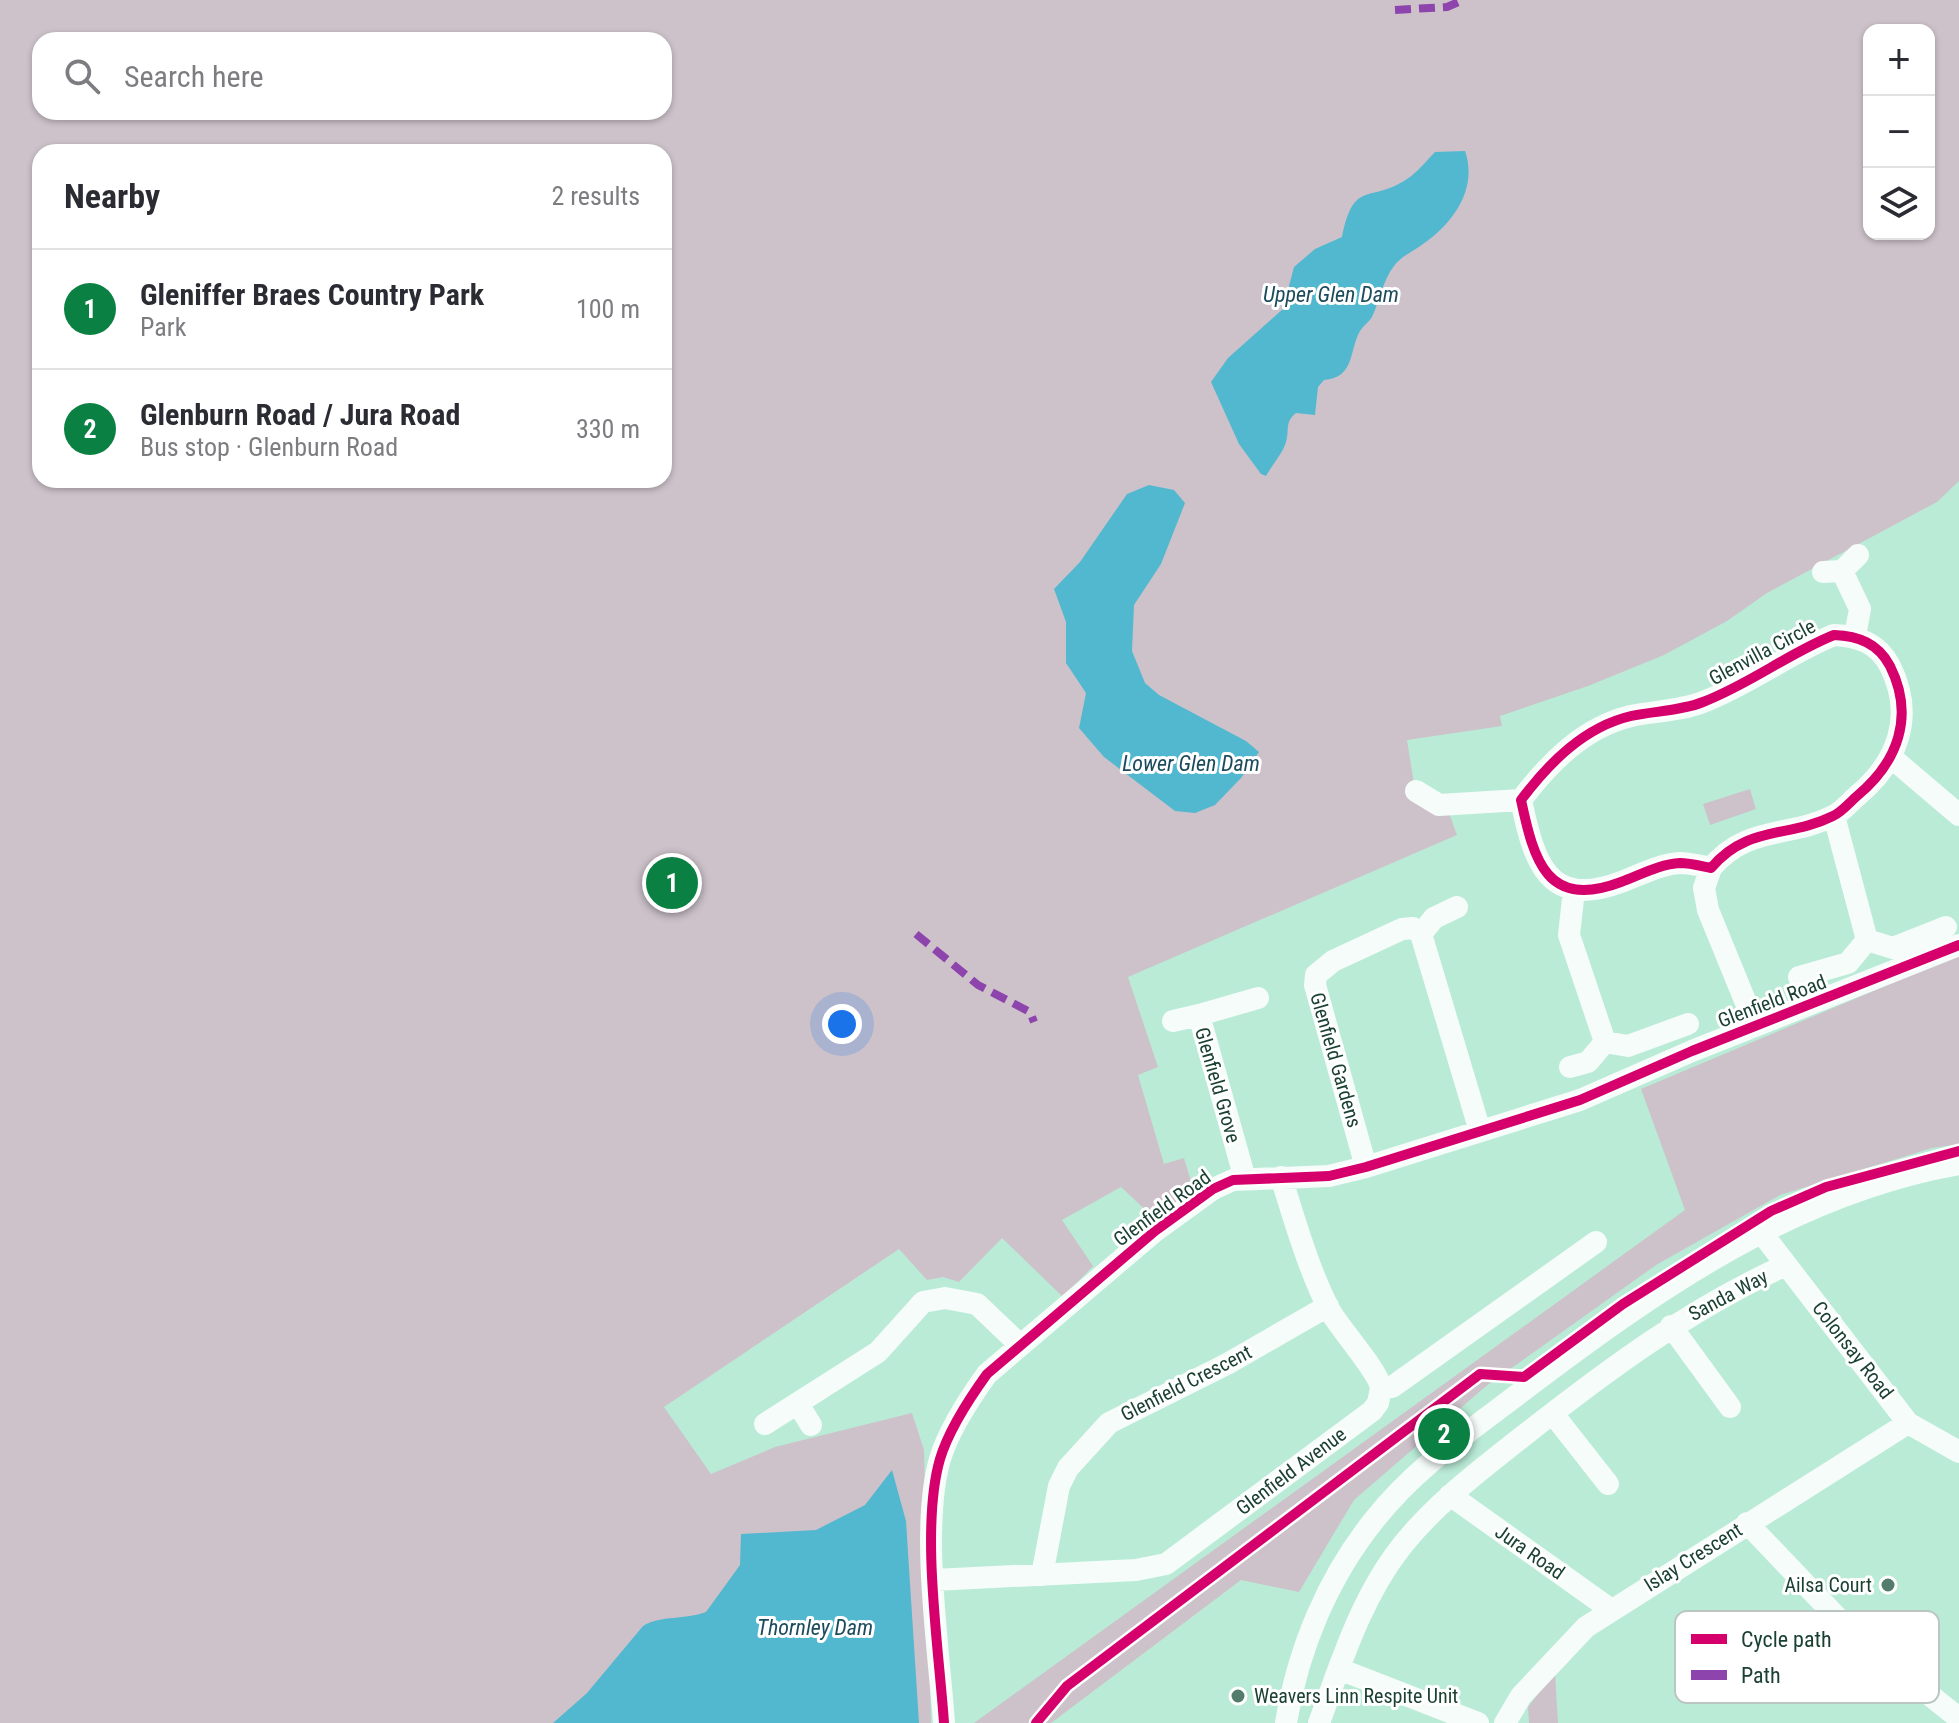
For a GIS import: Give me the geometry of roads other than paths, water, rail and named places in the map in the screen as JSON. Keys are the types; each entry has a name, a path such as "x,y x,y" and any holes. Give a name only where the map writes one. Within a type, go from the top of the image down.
{"street":[{"path":"1755,1025 1708,910 1704,888 1711,868 1725,852 1746,839 1834,816 1876,780 1892,758 1902,713 1898,683 1883,652 1855,636 1860,609 1841,566"},
{"name":"Glenvilla Circle","path":"1521,800 1543,771 1596,727 1629,716 1701,704 1768,672 1805,646 1834,635 1855,636"},
{"path":"1892,758 1959,815"},
{"path":"1416,791 1439,805 1521,800 1535,858 1560,886 1574,890 1593,891 1681,863 1711,868"},
{"path":"1834,816 1867,940"},
{"path":"1574,890 1569,935 1605,1042"},
{"path":"1457,907 1434,918 1421,934 1480,1131"},
{"path":"1867,940 1893,948 1946,927"},
{"name":"Glenfield Gardens","path":"1366,1167 1315,985 1316,975 1333,961 1402,929 1413,928 1421,934"},
{"path":"1799,977 1848,963 1867,940"},
{"name":"Glenfield Road","path":"944,1723 932,1505 940,1457 968,1400 987,1374 1155,1231 1213,1189 1245,1179 1329,1176 1366,1167 1618,1086 1755,1025 1959,945"},
{"path":"1199,1015 1258,998"},
{"name":"Glenfield Grove","path":"1173,1021 1199,1015 1245,1179"},
{"path":"1605,1042 1628,1046 1688,1024"},
{"path":"1570,1067 1588,1062 1605,1042"},
{"path":"1286,1723 1298,1669 1333,1584 1375,1518 1409,1482 1536,1381 1670,1284 1761,1232 1872,1187 1959,1164"},
{"path":"1281,1177 1328,1306 1345,1337 1376,1375 1381,1388"},
{"name":"Colonsay Road","path":"1761,1232 1908,1423 1959,1452"},
{"name":"Glenfield Avenue","path":"934,1580 1136,1570 1166,1564 1372,1411 1378,1403 1381,1388 1392,1387 1596,1242"},
{"name":"Sanda Way","path":"1319,1723 1364,1606 1400,1548 1450,1495 1613,1367 1671,1326 1722,1296 1786,1265"},
{"path":"765,1424 878,1352 923,1302 945,1298 977,1304 1019,1344"},
{"name":"Glenfield Crescent","path":"1042,1575 1059,1486 1068,1468 1109,1423 1227,1364 1328,1306"},
{"name":"Sanda Way","path":"1671,1326 1730,1407"},
{"path":"798,1404 811,1425"},
{"path":"1553,1414 1608,1484"},
{"name":"Islay Crescent","path":"1505,1723 1521,1696 1559,1654 1610,1609 1908,1423"},
{"name":"Jura Road","path":"1450,1495 1610,1609"},
{"path":"1747,1523 1831,1611"},
{"path":"1339,1669 1478,1723"},
{"path":"1938,1703 1955,1717"}],"water":[{"name":"Upper Glen Dam","path":"1465,151 1468,178 1460,204 1444,226 1394,266 1372,317 1360,331 1346,369 1334,378 1324,380 1318,387 1315,415 1296,413 1292,417 1282,450 1266,476 1261,474 1239,444 1211,382 1228,358 1283,309 1294,267 1315,249 1342,237 1352,207 1358,199 1407,179 1435,152"},
{"name":"Lower Glen Dam","path":"1149,485 1174,490 1185,503 1161,564 1134,605 1132,651 1145,683 1159,695 1246,741 1259,752 1241,778 1215,805 1195,813 1175,811 1104,757 1079,728 1086,693 1066,663 1066,622 1054,589 1080,562 1127,494"},
{"name":"Thornley Dam","path":"892,1470 906,1521 919,1723 553,1723 587,1693 643,1626 657,1620 706,1612 740,1565 741,1534 816,1530 865,1505"}],"place":[{"name":"Gleniffer Braes Country Park","path":"672,883"},
{"name":"Glenburn Road / Jura Road","path":"1444,1434"},
{"name":"Ailsa Court","path":"1888,1585"},
{"name":"Weavers Linn Respite Unit","path":"1238,1696"}]}
